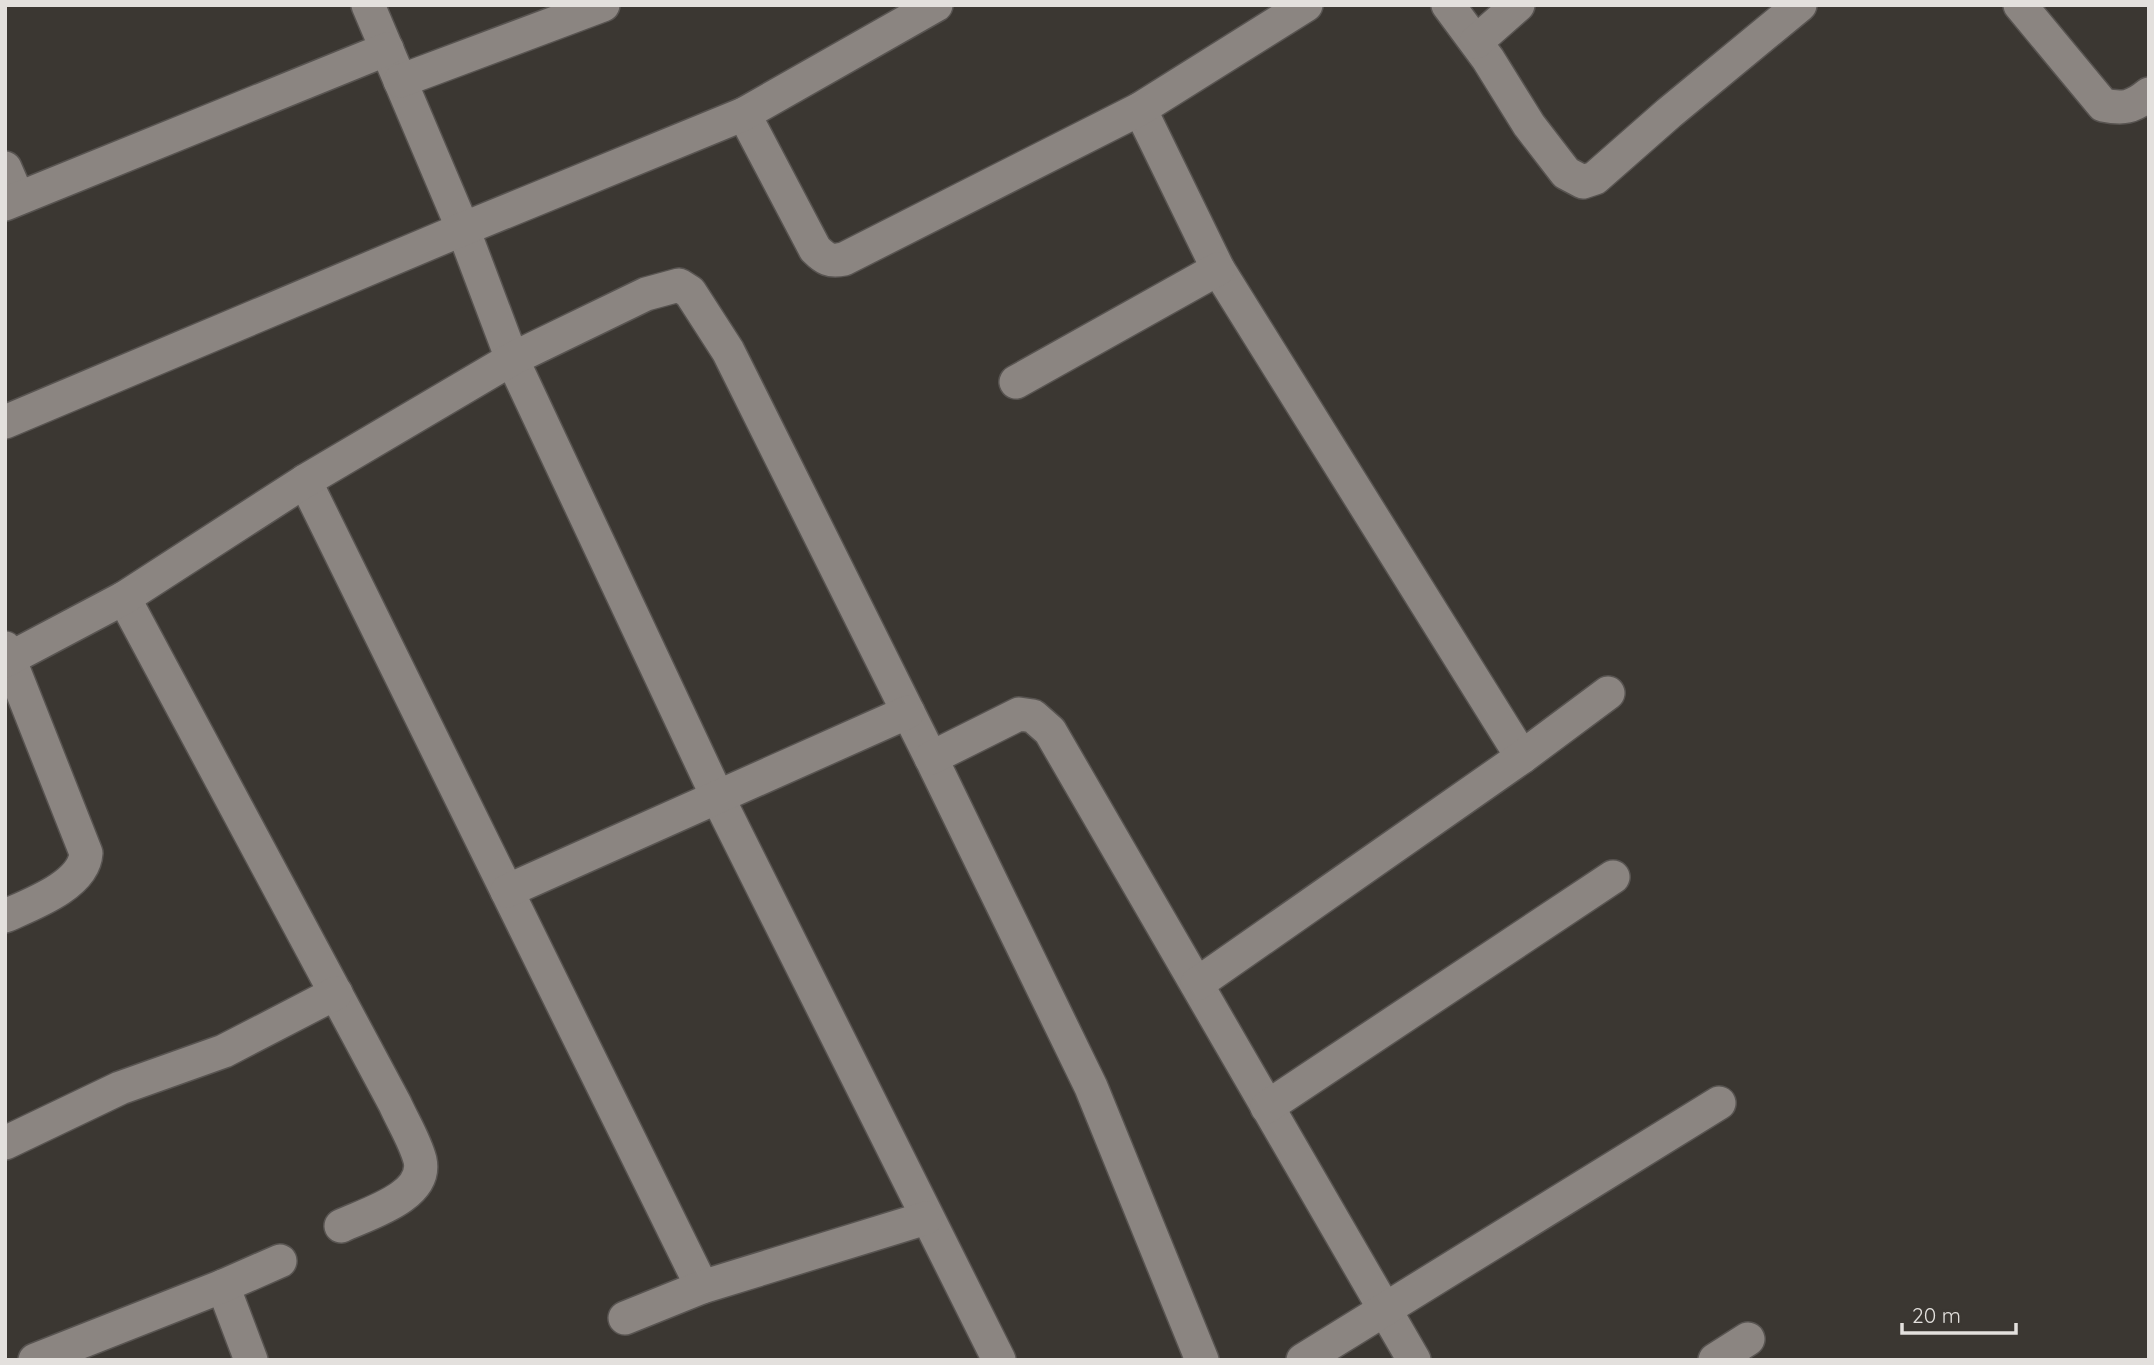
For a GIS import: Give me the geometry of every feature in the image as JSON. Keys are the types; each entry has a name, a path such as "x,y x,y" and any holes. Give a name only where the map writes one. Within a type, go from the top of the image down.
{"street":[{"path":"368,5 463,229 512,359 718,798 999,1360"},
{"path":"400,81 603,5"},
{"path":"5,422 744,114 936,5"},
{"path":"744,114 815,249 828,260 836,261 845,259 1140,109 1306,5"},
{"path":"1448,5 1529,125 1566,173 1583,181 1595,178 1800,5"},
{"path":"1476,43 1518,5"},
{"path":"2020,5 2103,105 2121,108 2139,102 2149,94"},
{"path":"5,168 12,201 387,49"},
{"path":"1140,109 1219,269 1522,757"},
{"path":"1016,382 1219,269"},
{"path":"5,916 56,891 76,876 85,862 86,853 7,656 124,598 305,481 512,359 646,294 679,285 690,292 728,351 931,758 1091,1087 1202,1360"},
{"path":"305,481 702,1287"},
{"path":"124,598 396,1104 420,1161 420,1174 415,1186 406,1195 341,1226"},
{"path":"1196,984 1522,757 1608,693"},
{"path":"507,891 908,712"},
{"path":"931,758 1018,714 1033,716 1050,731 1414,1360"},
{"path":"1267,1107 1613,877"},
{"path":"5,1143 120,1088 224,1051 336,993"},
{"path":"1303,1360 1719,1103"},
{"path":"625,1318 702,1287 926,1218"},
{"path":"35,1360 280,1261"},
{"path":"223,1286 251,1360"},
{"path":"1715,1360 1748,1339"}]}
